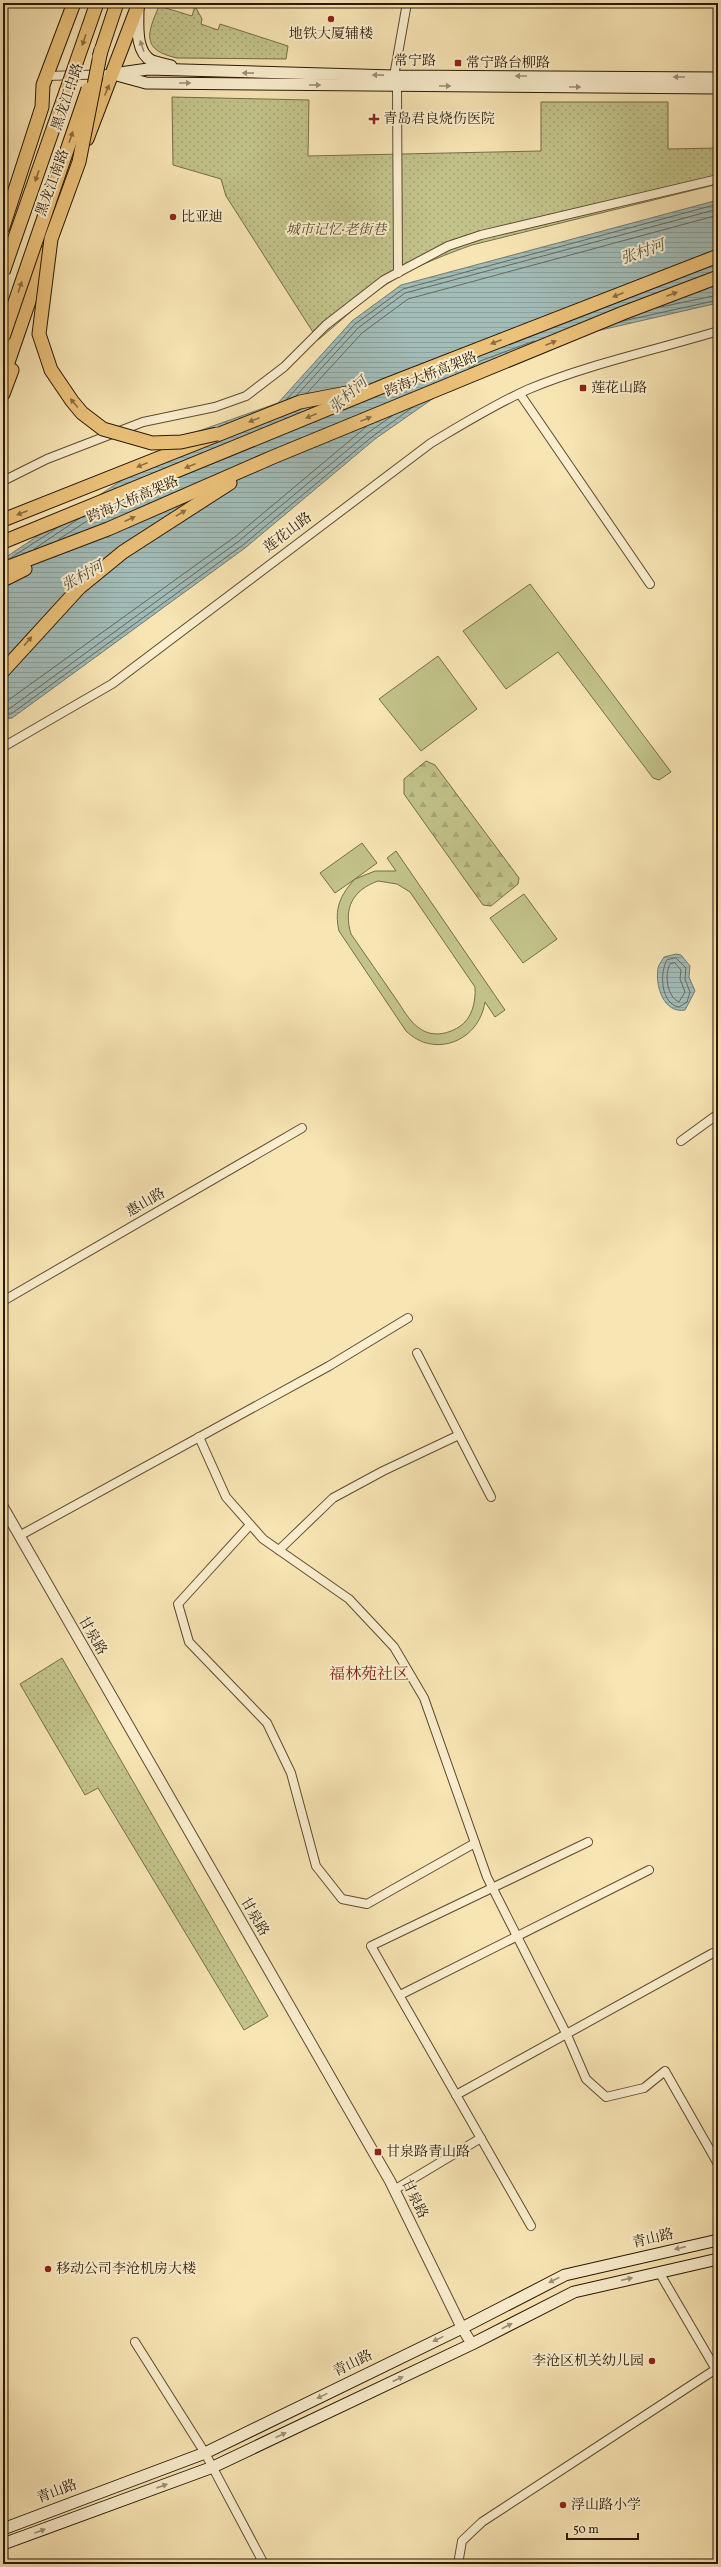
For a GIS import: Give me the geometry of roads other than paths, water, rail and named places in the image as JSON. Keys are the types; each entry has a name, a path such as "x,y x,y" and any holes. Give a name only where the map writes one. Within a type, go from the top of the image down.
{"highway":[{"path":"3,227 42,108 43,85 74,3"},
{"name":"黑龙江中路","path":"3,272 97,3"},
{"name":"黑龙江中路","path":"3,337 117,3"},
{"name":"黑龙江南路","path":"3,377 77,164 139,5"},
{"path":"3,394 21,347 51,239 79,162 101,50"},
{"path":"51,239 39,334 51,370 82,413 103,429 152,443 181,442 217,434"},
{"name":"跨海大桥高架路","path":"3,542 386,385 718,256"},
{"name":"跨海大桥高架路","path":"3,569 108,529 273,457 623,313 718,277"},
{"path":"3,520 300,402 386,385"},
{"path":"3,671 79,588 123,552 174,517 273,457"},
{"path":"3,580 108,529"}],"main road":[{"path":"139,5 138,32 144,54 150,60 184,72"},
{"name":"常宁路","path":"113,74 148,70 396,80 718,88"},
{"name":"常宁路","path":"113,74 146,83 718,78"},
{"name":"青山路","path":"3,2529 205,2452 462,2328 565,2275 718,2240"},
{"path":"3,2544 213,2467 472,2344 574,2292 718,2259"}],"street":[{"path":"398,273 396,80 407,3"},
{"path":"47,76 113,74"},
{"path":"3,480 61,453 143,422 215,407 246,396 284,366 326,325 384,280 448,246 481,235 718,179"},
{"name":"莲花山路","path":"3,747 112,684 431,443 470,420 520,394 577,373 718,331"},
{"path":"520,394 650,584"},
{"path":"680,1141 718,1114"},
{"name":"惠山路","path":"3,1301 302,1128"},
{"path":"19,1536 329,1366 408,1318"},
{"path":"417,1353 491,1497"},
{"path":"279,1550 333,1498 383,1471 459,1435"},
{"path":"199,1437 226,1497 250,1525 263,1539 349,1599 394,1647 424,1698 492,1888 567,2035 586,2079 606,2097 644,2088 665,2071 718,2164"},
{"name":"甘泉路","path":"3,1507 394,2190 462,2328 472,2344"},
{"path":"250,1525 178,1604 189,1642 267,1724 291,1773 316,1866 342,1899 367,1904 475,1843"},
{"path":"531,2226 371,1946 588,1842"},
{"path":"400,1996 649,1870"},
{"path":"456,2095 713,1953"},
{"path":"394,2190 481,2138"},
{"path":"458,2564 462,2541 482,2522 717,2372 659,2272"},
{"path":"135,2342 205,2452 264,2564"}],"water":[{"name":"张村河","path":"718,200 718,303 523,348 481,365 375,439 245,548 12,718 3,719 3,559 193,433 278,403 352,321 401,285"},
{"path":"676,954 681,955 690,966 689,977 695,991 685,1010 672,1008 666,1003 662,997 658,983 657,976 660,963 664,957"}],"place":[{"name":"地铁大厦辅楼","path":"331,19"},
{"name":"常宁路台柳路","path":"458,63"},
{"name":"青岛君良烧伤医院","path":"374,119"},
{"name":"比亚迪","path":"173,217"},
{"name":"莲花山路","path":"583,388"},
{"name":"甘泉路青山路","path":"378,2152"},
{"name":"移动公司李沧机房大楼","path":"48,2269"},
{"name":"李沧区机关幼儿园","path":"652,2361"},
{"name":"浮山路小学","path":"563,2505"}],"district":[{"name":"福林苑社区","path":"369,1675"}],"park label":[{"name":"城市记忆·老街巷","path":"336,230"}]}
